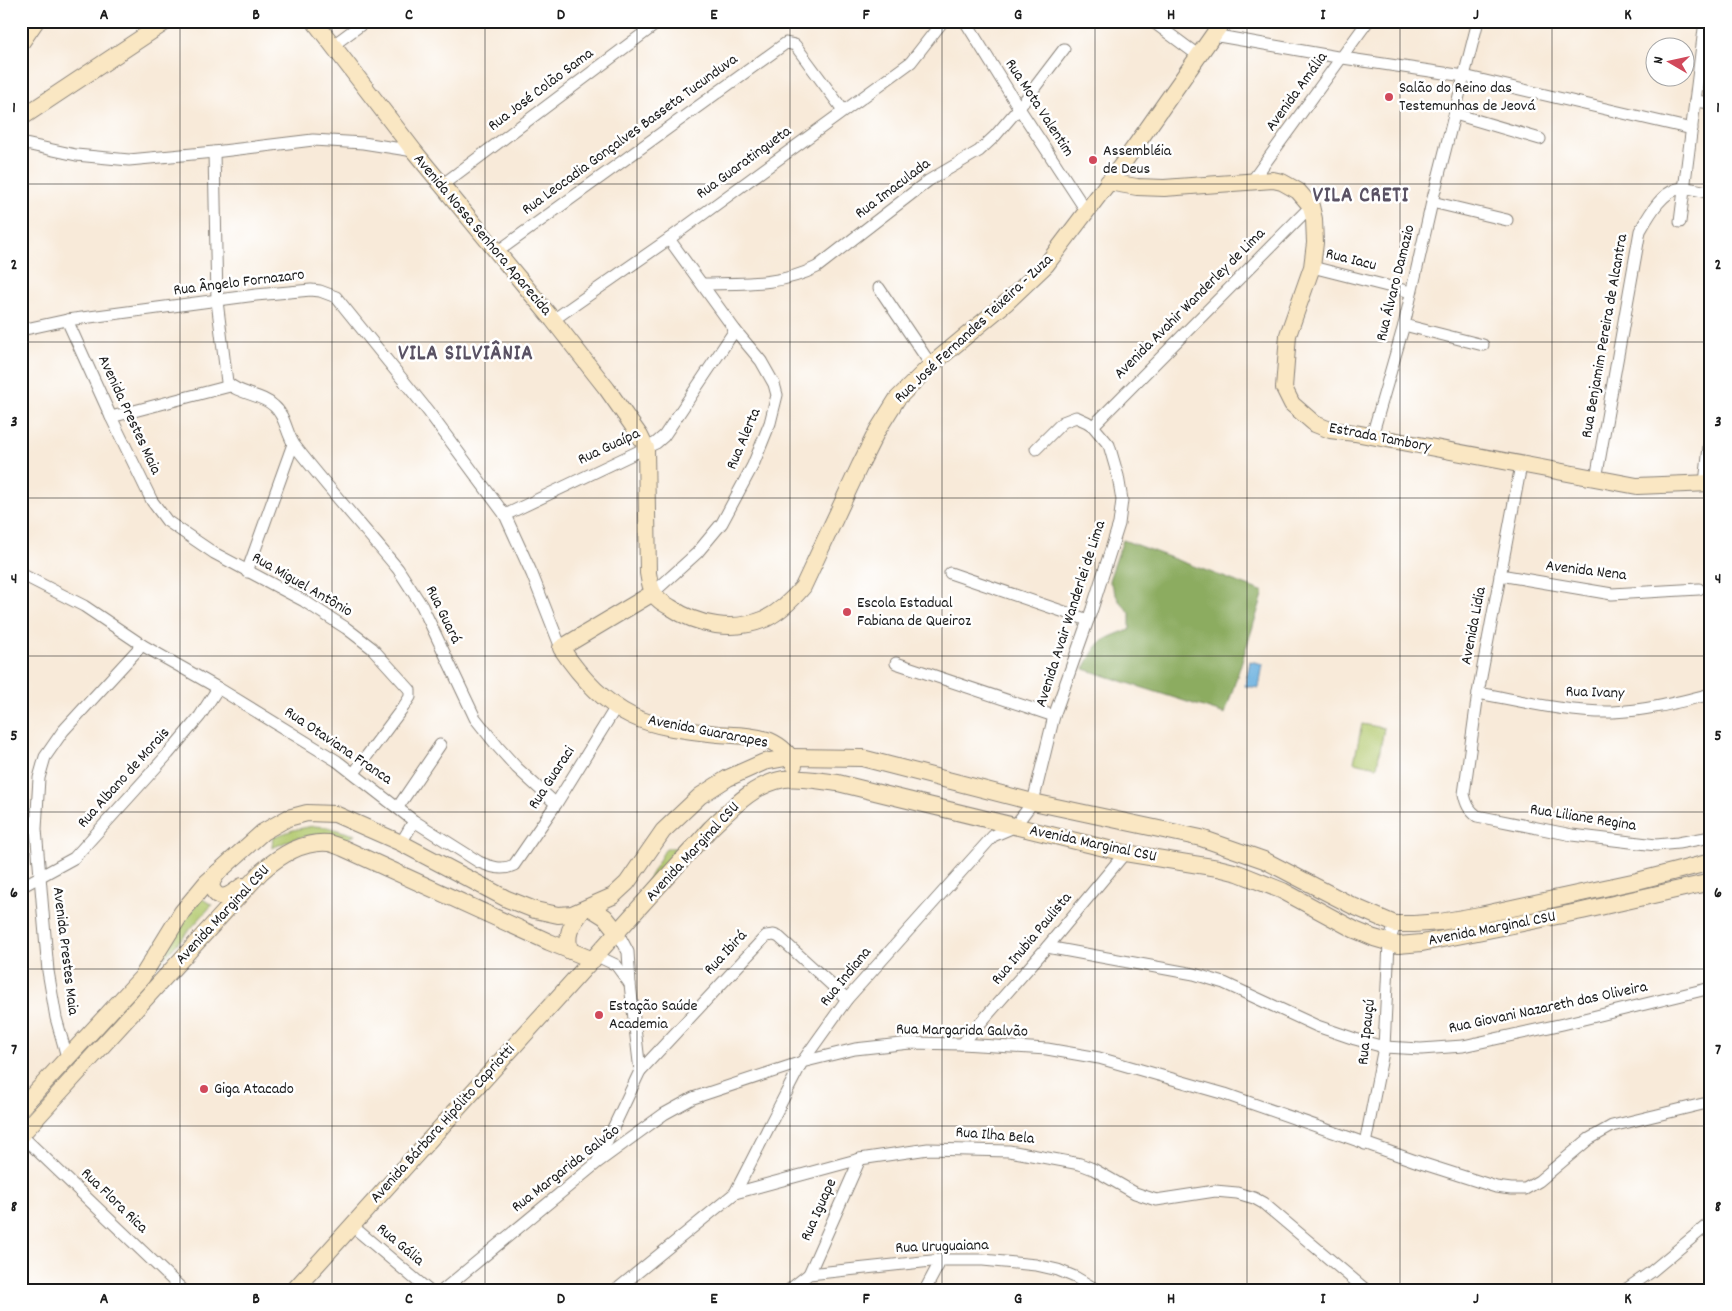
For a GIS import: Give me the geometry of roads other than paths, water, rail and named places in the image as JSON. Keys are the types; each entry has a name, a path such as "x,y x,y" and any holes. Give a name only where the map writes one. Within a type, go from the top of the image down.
{"main road":[{"path":"21,43 36,21"},
{"path":"21,118 166,21"},
{"path":"314,21 414,151"},
{"name":"Rua José Fernandes Teixeira - Zuza","path":"653,593 661,602 690,618 709,624 728,626 743,626 765,618 790,602 803,587 877,431 897,399 931,365 1006,302 1046,265 1087,212 1223,21"},
{"name":"Avenida Nossa Senhora Aparecida","path":"414,151 553,320 607,389 636,430 646,448 648,573 653,593"},
{"path":"1108,182 1137,187 1164,188 1273,180 1282,182 1298,191 1311,206"},
{"name":"Estrada Tambory","path":"1311,206 1314,219 1315,243 1312,268 1288,335 1284,388 1292,404 1315,424 1330,430 1372,436 1596,480 1637,486 1708,483"},
{"path":"561,648 653,593"},
{"name":"Avenida Guararapes","path":"561,648 577,671 616,708 654,724 758,737 772,742 791,757 801,779"},
{"name":"Avenida Marginal CSU","path":"21,1108 142,977 182,912 206,883 262,832 288,818 307,813 335,814 401,843 507,899 535,910 558,915 572,914 613,896 627,883 663,831 700,796 728,778 764,762 791,757 862,758 1125,853 1238,873 1283,891 1356,930 1389,943 1407,945 1582,911 1711,882"},
{"name":"Avenida Marginal CSU","path":"21,1135 261,872 283,855 312,844 328,843 356,854 570,951 595,958 711,828 760,786 783,780 801,779 838,783 1023,815 1202,838 1238,849 1284,869 1353,906 1395,924 1440,922 1480,915 1711,862"},
{"path":"218,872 212,880 211,886 217,895 223,897 230,895 261,872"},
{"path":"570,951 568,933 586,909 605,918 618,933"},
{"name":"Avenida Bárbara Hipólito Capriotti","path":"294,1290 351,1224 595,958"}],"street":[{"path":"332,46 366,21"},
{"name":"Rua José Colão Sama","path":"442,185 660,21"},
{"name":"Rua Guaratingueta","path":"553,320 669,239 911,62 943,21"},
{"name":"Rua Mota Valentim","path":"965,21 1087,212"},
{"path":"1152,21 1199,56"},
{"name":"Avenida Amália","path":"1252,181 1368,21"},
{"name":"Rua Álvaro Damazio","path":"1372,436 1404,325 1432,202 1478,21"},
{"path":"1680,222 1705,21"},
{"path":"1213,36 1464,76 1692,129"},
{"name":"Rua Leocadia Gonçalves Basseta Tucunduva","path":"497,252 782,45 789,43 794,45 843,110"},
{"name":"Rua Imaculada","path":"702,284 778,281 802,274 816,267 928,181 980,150 1019,108 1064,49"},
{"path":"1695,101 1711,104"},
{"path":"1455,114 1540,139"},
{"name":"Avenida Nossa Senhora Aparecida","path":"21,144 76,155 128,160 313,140 363,143 414,151"},
{"path":"111,417 228,383 217,301 214,152"},
{"path":"1684,188 1711,193"},
{"name":"Rua Benjamim Pereira de Alcantra","path":"1596,480 1640,231 1648,216 1661,200 1674,190 1684,188"},
{"path":"1432,202 1507,220"},
{"name":"Avenida Avahir Wanderley de Lima","path":"1093,426 1311,206"},
{"name":"Rua Alerta","path":"653,593 697,553 722,523 753,465 770,423 777,395 777,389 761,361 735,330 669,239"},
{"name":"Rua Iacu","path":"1312,268 1411,292"},
{"path":"879,288 931,365"},
{"name":"Rua Ângelo Fornazaro","path":"21,330 67,320 256,295 311,290 336,297 428,411 505,515"},
{"name":"Avenida Prestes Maia","path":"67,320 152,501 167,521"},
{"path":"1404,325 1483,345"},
{"name":"Rua Guaípa","path":"505,515 656,443 664,436 735,330"},
{"name":"Rua Guará","path":"228,383 276,406 293,444 398,569 412,589 476,718 498,748 556,804"},
{"path":"1036,449 1063,422 1070,418 1082,419 1093,426"},
{"name":"Avenida Avair Wanderlei de Lima","path":"1023,815 1054,716 1119,524 1122,500 1118,476 1109,444 1093,426"},
{"path":"1708,483 1711,429"},
{"path":"247,572 293,444"},
{"name":"Avenida Lidia","path":"1464,794 1478,693 1521,465"},
{"name":"Avenida Guararapes","path":"505,515 532,574 561,648"},
{"name":"Rua Miguel Antônio","path":"167,521 214,553 304,601 346,628 372,648 410,690 410,697 404,706 354,773"},
{"path":"950,573 1088,620"},
{"name":"Rua Otaviana Franca","path":"21,574 84,606 142,644 338,761 414,820 479,862 491,867 500,868 514,865"},
{"name":"Avenida Nena","path":"1500,575 1612,594 1699,589"},
{"name":"Avenida Prestes Maia","path":"67,1057 56,1018 48,972 36,829 36,802 39,778 45,757 63,731 142,644"},
{"path":"896,663 1054,716"},
{"name":"Rua Albano de Morais","path":"21,887 74,858 168,754 200,716 218,688"},
{"name":"Rua Ivany","path":"1478,693 1567,710 1612,712 1670,704 1711,694"},
{"name":"Rua Guaraci","path":"514,865 556,804 616,708"},
{"path":"398,807 440,745"},
{"name":"Rua Liliane Regina","path":"1464,794 1470,810 1477,816 1572,835 1656,845 1711,837"},
{"name":"Rua Indiana","path":"735,1192 802,1062 847,999 993,836 1023,815"},
{"path":"401,843 414,820"},
{"name":"Rua Inubia Paulista","path":"962,1044 1047,947 1125,853"},
{"name":"Rua Ipauçú","path":"1365,1144 1384,1047 1389,943 1395,924"},
{"path":"598,1162 640,1071 628,952 618,933"},
{"name":"Rua Ibirá","path":"640,1071 766,936 774,935 779,937 847,999"},
{"name":"Rua Giovani Nazareth das Oliveira","path":"1047,947 1185,972 1224,983 1317,1026 1355,1040 1384,1047 1421,1049 1463,1046 1711,988"},
{"path":"595,958 616,965 630,984"},
{"name":"Rua Margarida Galvão","path":"443,1290 598,1162 664,1114 693,1098 802,1062 855,1049 910,1043 962,1044 1047,1049 1099,1058 1225,1094 1365,1144 1496,1186 1512,1189 1525,1188 1539,1182 1589,1139 1612,1126 1711,1102"},
{"name":"Rua Flora Rica","path":"21,1135 183,1290"},
{"name":"Rua Ilha Bela","path":"616,1290 735,1192 860,1159 942,1148 1009,1151 1080,1164 1093,1169 1135,1193 1156,1200 1215,1191 1237,1193 1254,1198 1263,1203 1366,1290"},
{"name":"Rua Iguape","path":"809,1274 860,1159"},
{"path":"1625,1290 1651,1272 1711,1222"},
{"name":"Rua Gália","path":"351,1224 428,1290"},
{"path":"925,1290 941,1260"},
{"name":"Rua Uruguaiana","path":"809,1274 941,1260 983,1260 1036,1265 1058,1270 1076,1277 1097,1290"},
{"path":"790,1290 809,1274"}],"water":[{"path":"1250,661 1263,664 1259,688 1245,686"}],"place":[{"name":"Salão do Reino das Testemunhas de Jeová","path":"1389,97"},
{"name":"Assembléia de Deus","path":"1093,160"},
{"name":"Escola Estadual Fabiana de Queiroz","path":"847,612"},
{"name":"Estação Saúde Academia","path":"599,1015"},
{"name":"Giga Atacado","path":"204,1089"}],"district":[{"name":"VILA CRETI","path":"1361,197"},
{"name":"VILA SILVIÂNIA","path":"466,355"}]}
